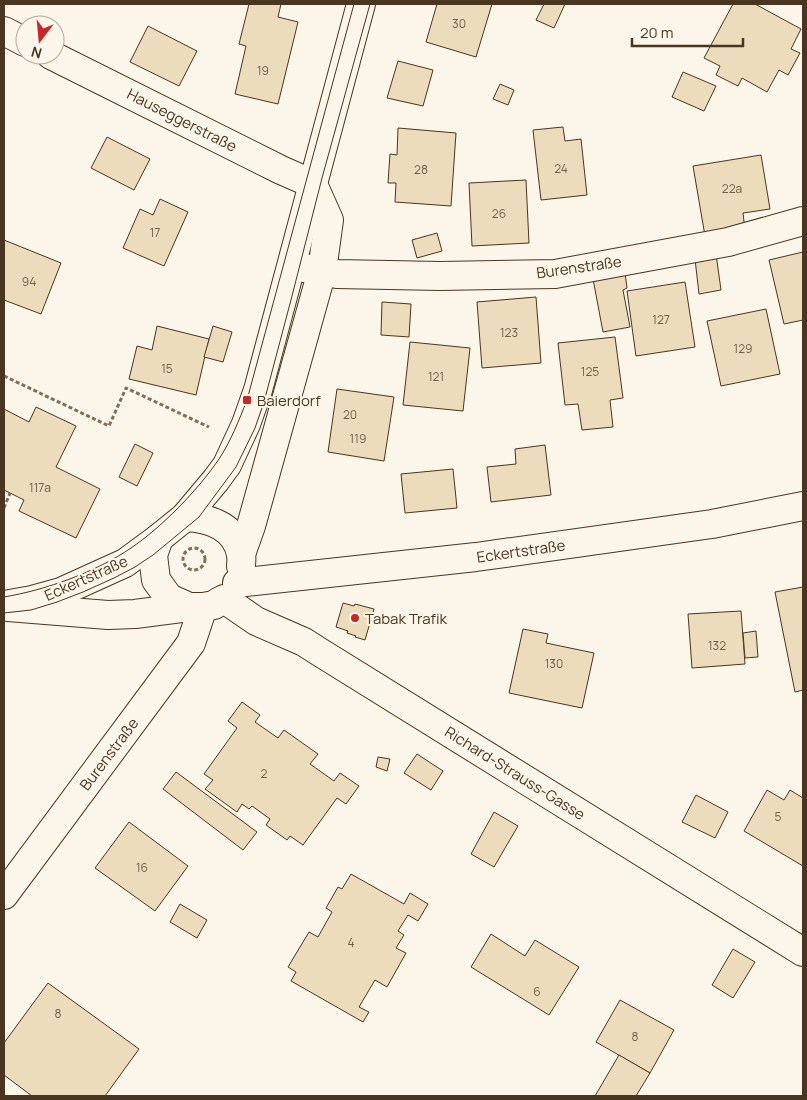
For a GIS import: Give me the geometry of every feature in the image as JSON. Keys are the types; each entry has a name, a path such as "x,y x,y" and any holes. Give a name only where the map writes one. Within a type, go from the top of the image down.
{"street":[{"path":"185,517 227,465 237,445 258,390 361,4"},
{"name":"Hauseggerstraße","path":"65,62 289,174 313,184"},
{"path":"241,554 251,526 322,271 328,220 313,184"},
{"name":"Burenstraße","path":"292,265 337,274 440,276 555,274 728,242 803,221"},
{"name":"Eckertstraße","path":"4,606 31,610 108,615 136,614 213,599 476,557 712,524 803,506"},
{"path":"185,517 199,518 220,524 234,537 241,554"},
{"name":"Eckertstraße","path":"4,606 61,592 125,564 185,517"},
{"name":"Richard-Strauss-Gasse","path":"159,538 153,555 156,580 169,598 213,599 256,621 304,642 803,952"},
{"name":"Burenstraße","path":"4,895 191,643 213,599 242,569 241,554"}],"path":[{"path":"4,376 109,426 126,388 212,428"},
{"path":"4,508 10,493"},
{"path":"192,548 198,549 204,554 204,565 200,569 192,570 185,565 183,558 192,548"}],"building":[{"path":"249,4 281,4 278,17 298,22 278,104 235,94 246,46 239,44"},
{"path":"437,4 492,4 476,57 426,42"},
{"path":"544,4 565,4 554,28 536,20"},
{"path":"733,4 755,4 801,29 791,49 800,53 788,75 779,70 767,92 742,78 738,86 716,75 720,66 704,58"},
{"path":"148,26 197,51 179,86 130,62"},
{"path":"398,61 433,70 423,106 387,98"},
{"path":"683,72 716,86 704,111 672,97"},
{"path":"500,84 514,90 508,105 493,99"},
{"path":"563,127 565,141 581,139 587,195 541,200 533,130"},
{"path":"398,128 456,133 451,206 395,202 396,183 388,183 390,154 397,155"},
{"path":"107,137 150,159 134,190 91,168"},
{"path":"761,155 770,209 743,213 745,230 705,236 693,166"},
{"path":"526,180 529,243 472,246 469,183"},
{"path":"160,199 188,212 164,266 123,248 140,209 153,215"},
{"path":"437,233 442,251 417,258 412,240"},
{"path":"4,240 61,263 41,314 4,300"},
{"path":"803,252 803,320 784,324 769,260"},
{"path":"716,254 721,290 699,294 695,259"},
{"path":"625,273 627,288 623,290 630,327 603,332 593,279"},
{"path":"685,282 695,347 636,356 627,291"},
{"path":"536,297 541,363 482,368 477,302"},
{"path":"382,302 411,304 409,337 381,335"},
{"path":"766,309 780,374 721,386 707,321"},
{"path":"157,326 209,339 196,395 129,379 137,346 152,350"},
{"path":"213,326 232,332 223,362 204,357"},
{"path":"615,337 623,398 610,400 613,427 582,430 578,404 565,405 558,343"},
{"path":"410,342 470,348 463,411 403,405"},
{"path":"337,389 394,397 384,461 328,452"},
{"path":"36,407 76,426 56,467 100,489 76,538 19,511 24,500 4,490 4,409 29,422"},
{"path":"135,444 153,453 137,486 119,477"},
{"path":"545,445 551,495 491,502 487,467 516,464 515,449"},
{"path":"453,469 457,508 405,513 401,474"},
{"path":"803,587 803,690 795,692 775,592"},
{"name":"Tabak Trafik","path":"343,603 374,609 365,640 336,627"},
{"path":"741,611 745,664 692,668 688,614"},
{"path":"523,629 548,634 546,643 594,653 582,708 509,693"},
{"path":"756,631 758,657 745,658 743,633"},
{"path":"242,702 260,715 255,722 278,738 284,730 318,754 310,764 334,781 340,773 359,786 346,804 337,798 303,845 290,836 287,840 266,825 270,819 252,806 249,809 242,804 237,812 205,789 213,780 204,774 237,728 228,721"},
{"path":"417,754 443,771 431,790 404,773"},
{"path":"378,757 390,759 387,771 376,767"},
{"path":"176,772 257,832 243,850 163,789"},
{"path":"767,790 784,800 790,790 803,798 803,866 744,831"},
{"path":"696,795 728,812 715,838 682,822"},
{"path":"494,812 518,826 494,867 471,854"},
{"path":"129,822 188,866 155,911 95,868"},
{"path":"351,874 404,904 410,893 428,904 418,921 408,915 398,931 404,935 396,948 406,953 387,987 375,980 359,1007 369,1012 363,1022 291,981 296,972 288,967 309,932 318,937 332,912 326,908 338,887 342,889"},
{"path":"180,904 207,920 197,938 170,922"},
{"path":"491,934 525,956 535,940 579,967 549,1015 471,967"},
{"path":"733,949 755,962 733,998 712,985"},
{"path":"48,983 139,1049 105,1096 32,1096 4,1075 4,1043"},
{"path":"620,1000 674,1030 650,1073 596,1042"},
{"path":"619,1055 650,1073 636,1096 595,1096"}],"tram line":[{"path":"4,597 37,590 70,579 102,565 131,548 155,530 179,507 201,483 223,452 247,400 354,4"},
{"path":"4,613 31,610 57,602 83,592 135,567 153,555 199,517 236,467 255,428 264,402 322,178 370,4"}],"place":[{"name":"Baierdorf","path":"247,400"},
{"name":"Tabak Trafik","path":"355,618"}]}
